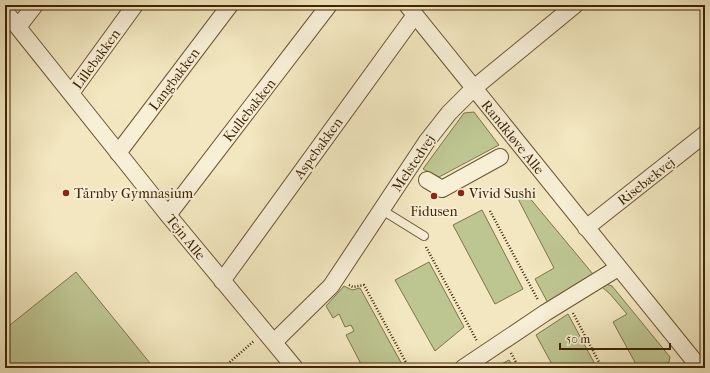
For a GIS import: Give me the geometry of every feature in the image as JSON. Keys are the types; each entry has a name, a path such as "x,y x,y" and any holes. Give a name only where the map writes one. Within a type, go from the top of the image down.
{"street":[{"path":"18,27 35,5"},
{"name":"Lillebakken","path":"71,94 135,5"},
{"name":"Langbakken","path":"118,153 230,5"},
{"name":"Kullebakken","path":"168,215 329,5"},
{"name":"Melstedvej","path":"269,337 336,279 427,141 449,113 474,88 575,5"},
{"name":"Randkløve Alle","path":"411,10 700,368"},
{"name":"Aspebakken","path":"222,281 411,10"},
{"name":"Tejn Alle","path":"5,11 168,215 295,368"},
{"name":"Risebækvej","path":"586,228 705,134"},
{"name":"Melstedvej","path":"427,180 442,189 500,157"},
{"path":"463,368 618,268"}],"lane":[{"path":"382,210 424,236"}],"path":[{"path":"490,211 545,314"},
{"path":"424,236 424,243 484,354"},
{"path":"336,279 353,287 364,285 409,368"},
{"path":"566,301 600,364"},
{"path":"223,368 269,337"}],"green space":[{"path":"474,112 499,145 439,177 423,169 464,113"},
{"path":"523,190 593,274 548,303 535,279 554,268 516,195"},
{"path":"482,210 523,289 495,304 453,225"},
{"path":"429,262 464,327 435,351 395,280"},
{"path":"76,272 154,368 5,368 5,329"},
{"path":"606,284 612,286 670,357 669,362 660,368 638,368 613,322 627,314 602,287"},
{"path":"344,286 352,290 360,288 404,368 363,368 346,335 354,331 351,325 345,327 339,314 333,318 326,306"},
{"path":"568,314 597,368 554,368 536,335"},
{"path":"509,360 514,368 494,368"}],"place":[{"name":"Tårnby Gymnasium","path":"66,193"},
{"name":"Vivid Sushi","path":"461,193"},
{"name":"Fidusen","path":"434,196"}]}
